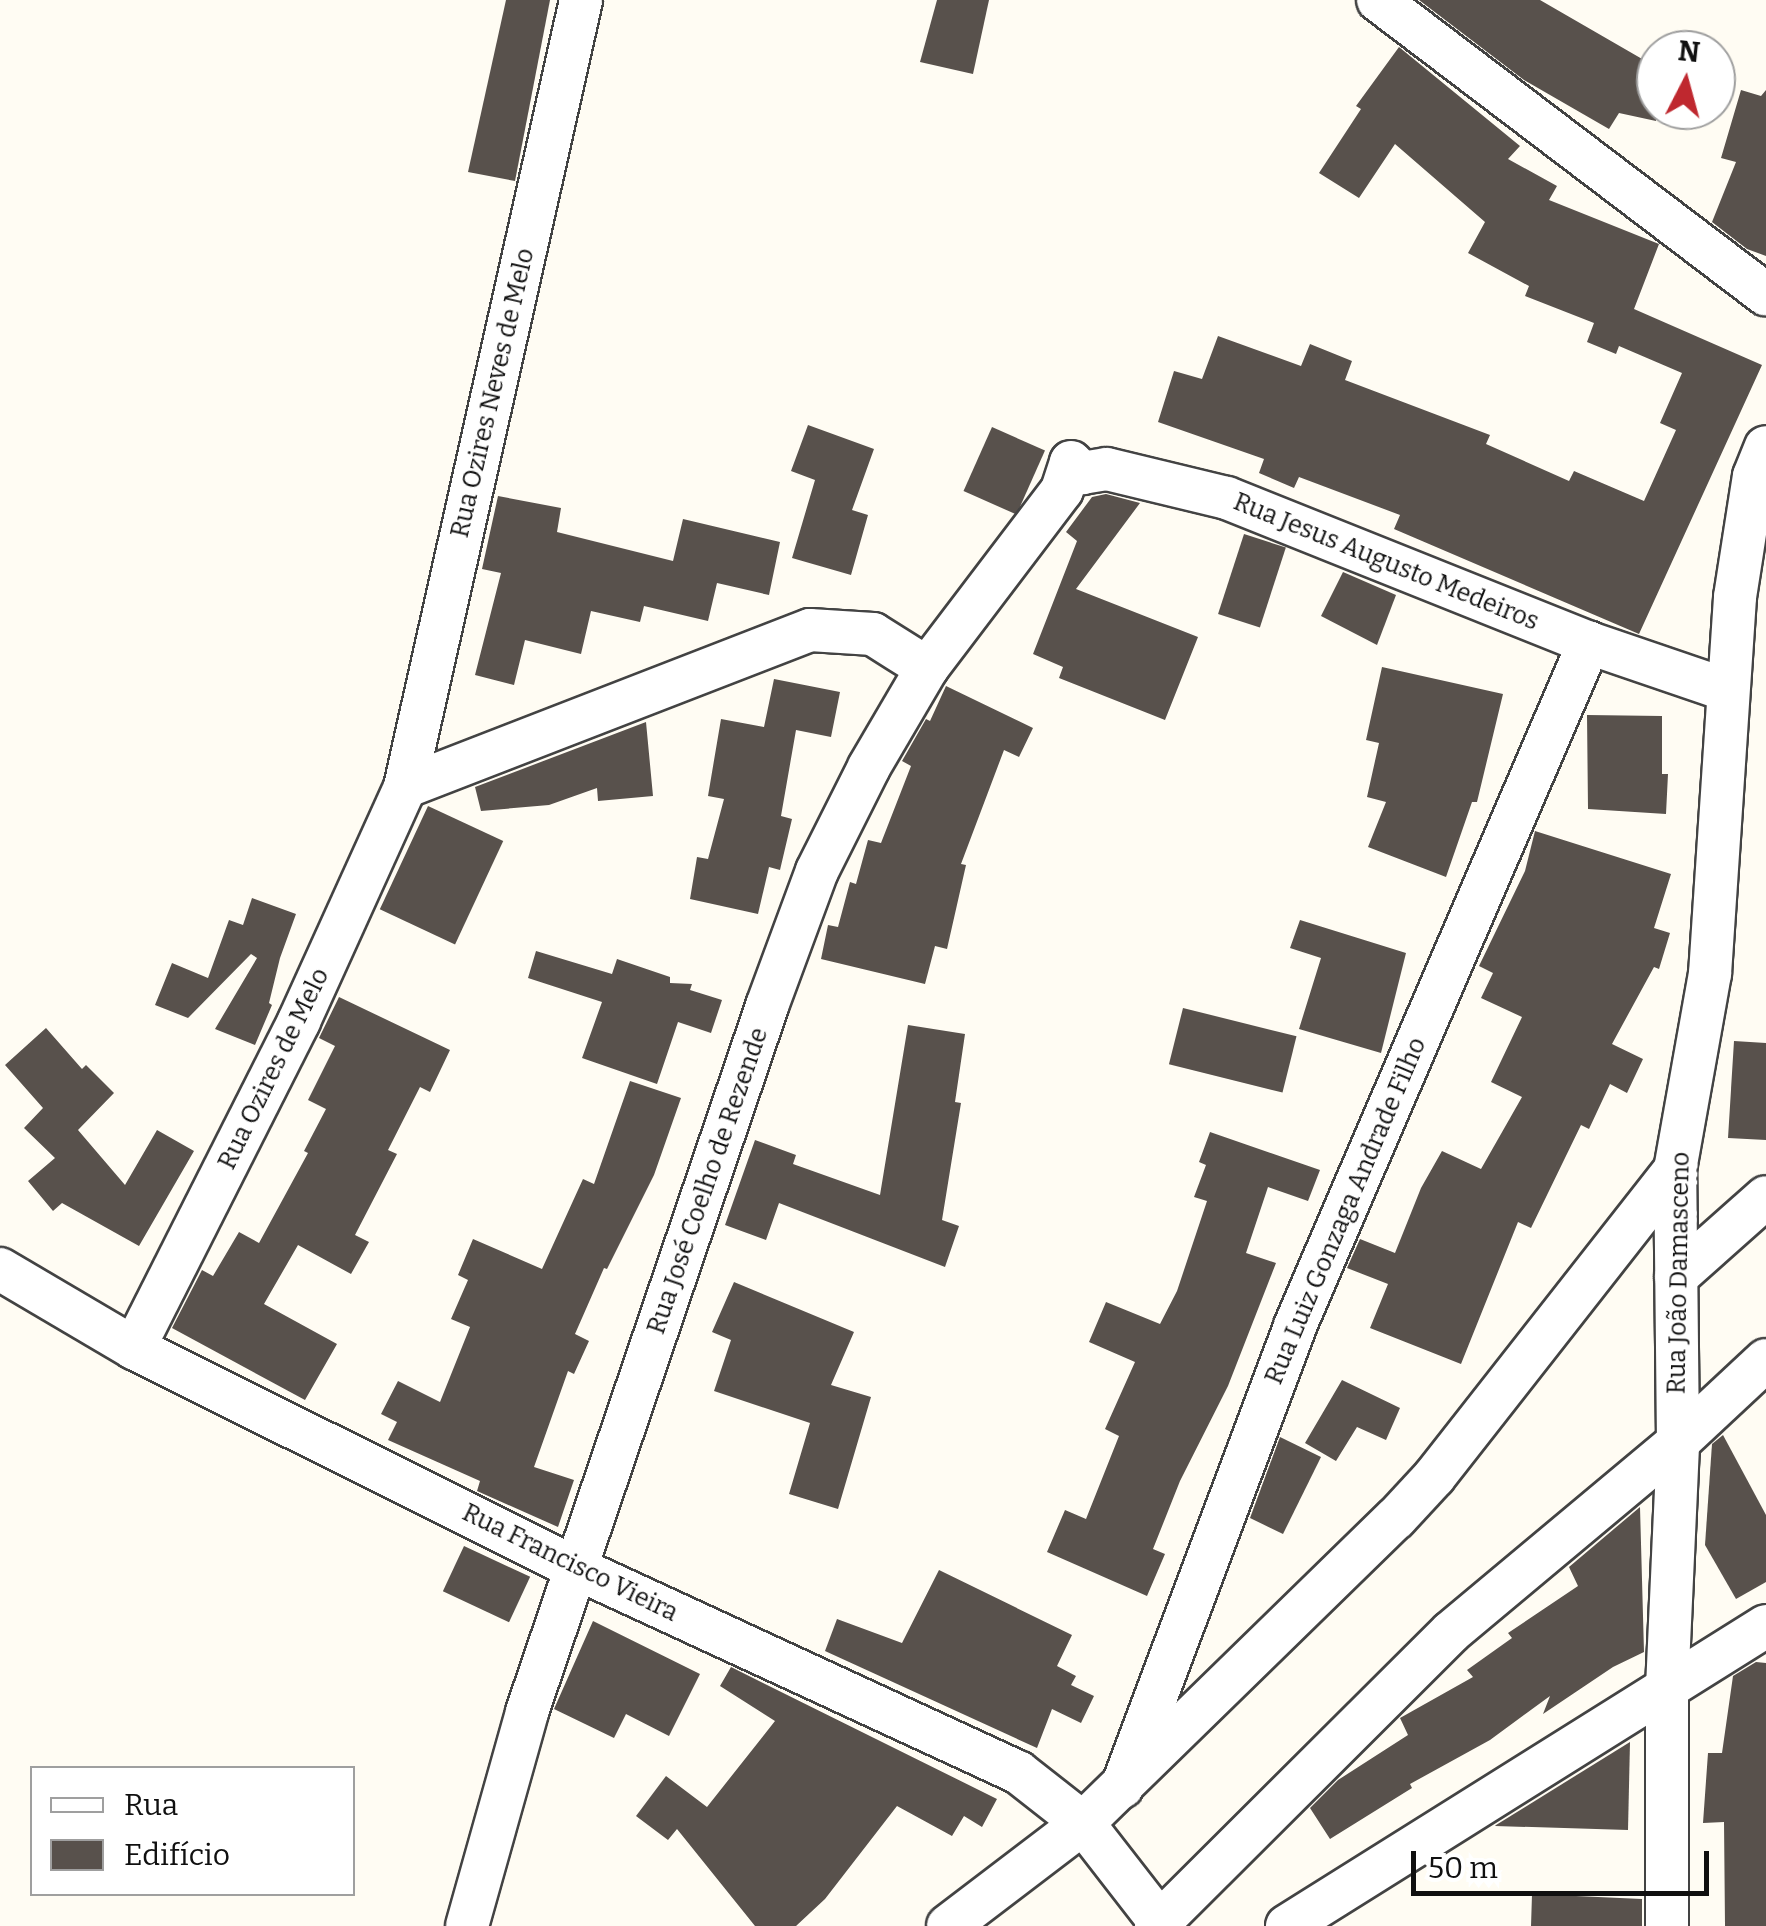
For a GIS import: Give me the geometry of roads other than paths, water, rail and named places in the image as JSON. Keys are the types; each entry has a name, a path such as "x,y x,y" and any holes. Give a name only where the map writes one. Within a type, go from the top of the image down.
{"street":[{"name":"Rua Ozires Neves de Melo","path":"405,786 581,0"},
{"path":"1394,4 1766,294"},
{"name":"Rua João Damasceno","path":"1667,1926 1667,1688 1678,1442 1675,1170 1710,974 1728,690 1744,538 1754,476 1766,448"},
{"name":"Rua Jesus Augusto Medeiros","path":"1062,490 1071,462 1082,473 1106,469 1227,498 1589,643 1728,690"},
{"name":"Rua José Coelho de Rezende","path":"467,1926 527,1712 760,1025 818,871 869,767 927,668 1062,490"},
{"path":"405,786 810,630 873,634 927,668"},
{"name":"Rua Luiz Gonzaga Andrade Filho","path":"1122,1787 1295,1326 1589,643"},
{"name":"Rua Ozires de Melo","path":"134,1348 299,1020 405,786"},
{"path":"948,1926 1084,1823 1434,1476 1675,1170"},
{"path":"1676,1277 1766,1197"},
{"name":"Rua Francisco Vieira","path":"0,1269 134,1348 576,1568 1018,1772 1084,1823 1159,1925"},
{"path":"1159,1925 1451,1632 1678,1442 1766,1360"},
{"path":"1287,1926 1766,1626"}]}
